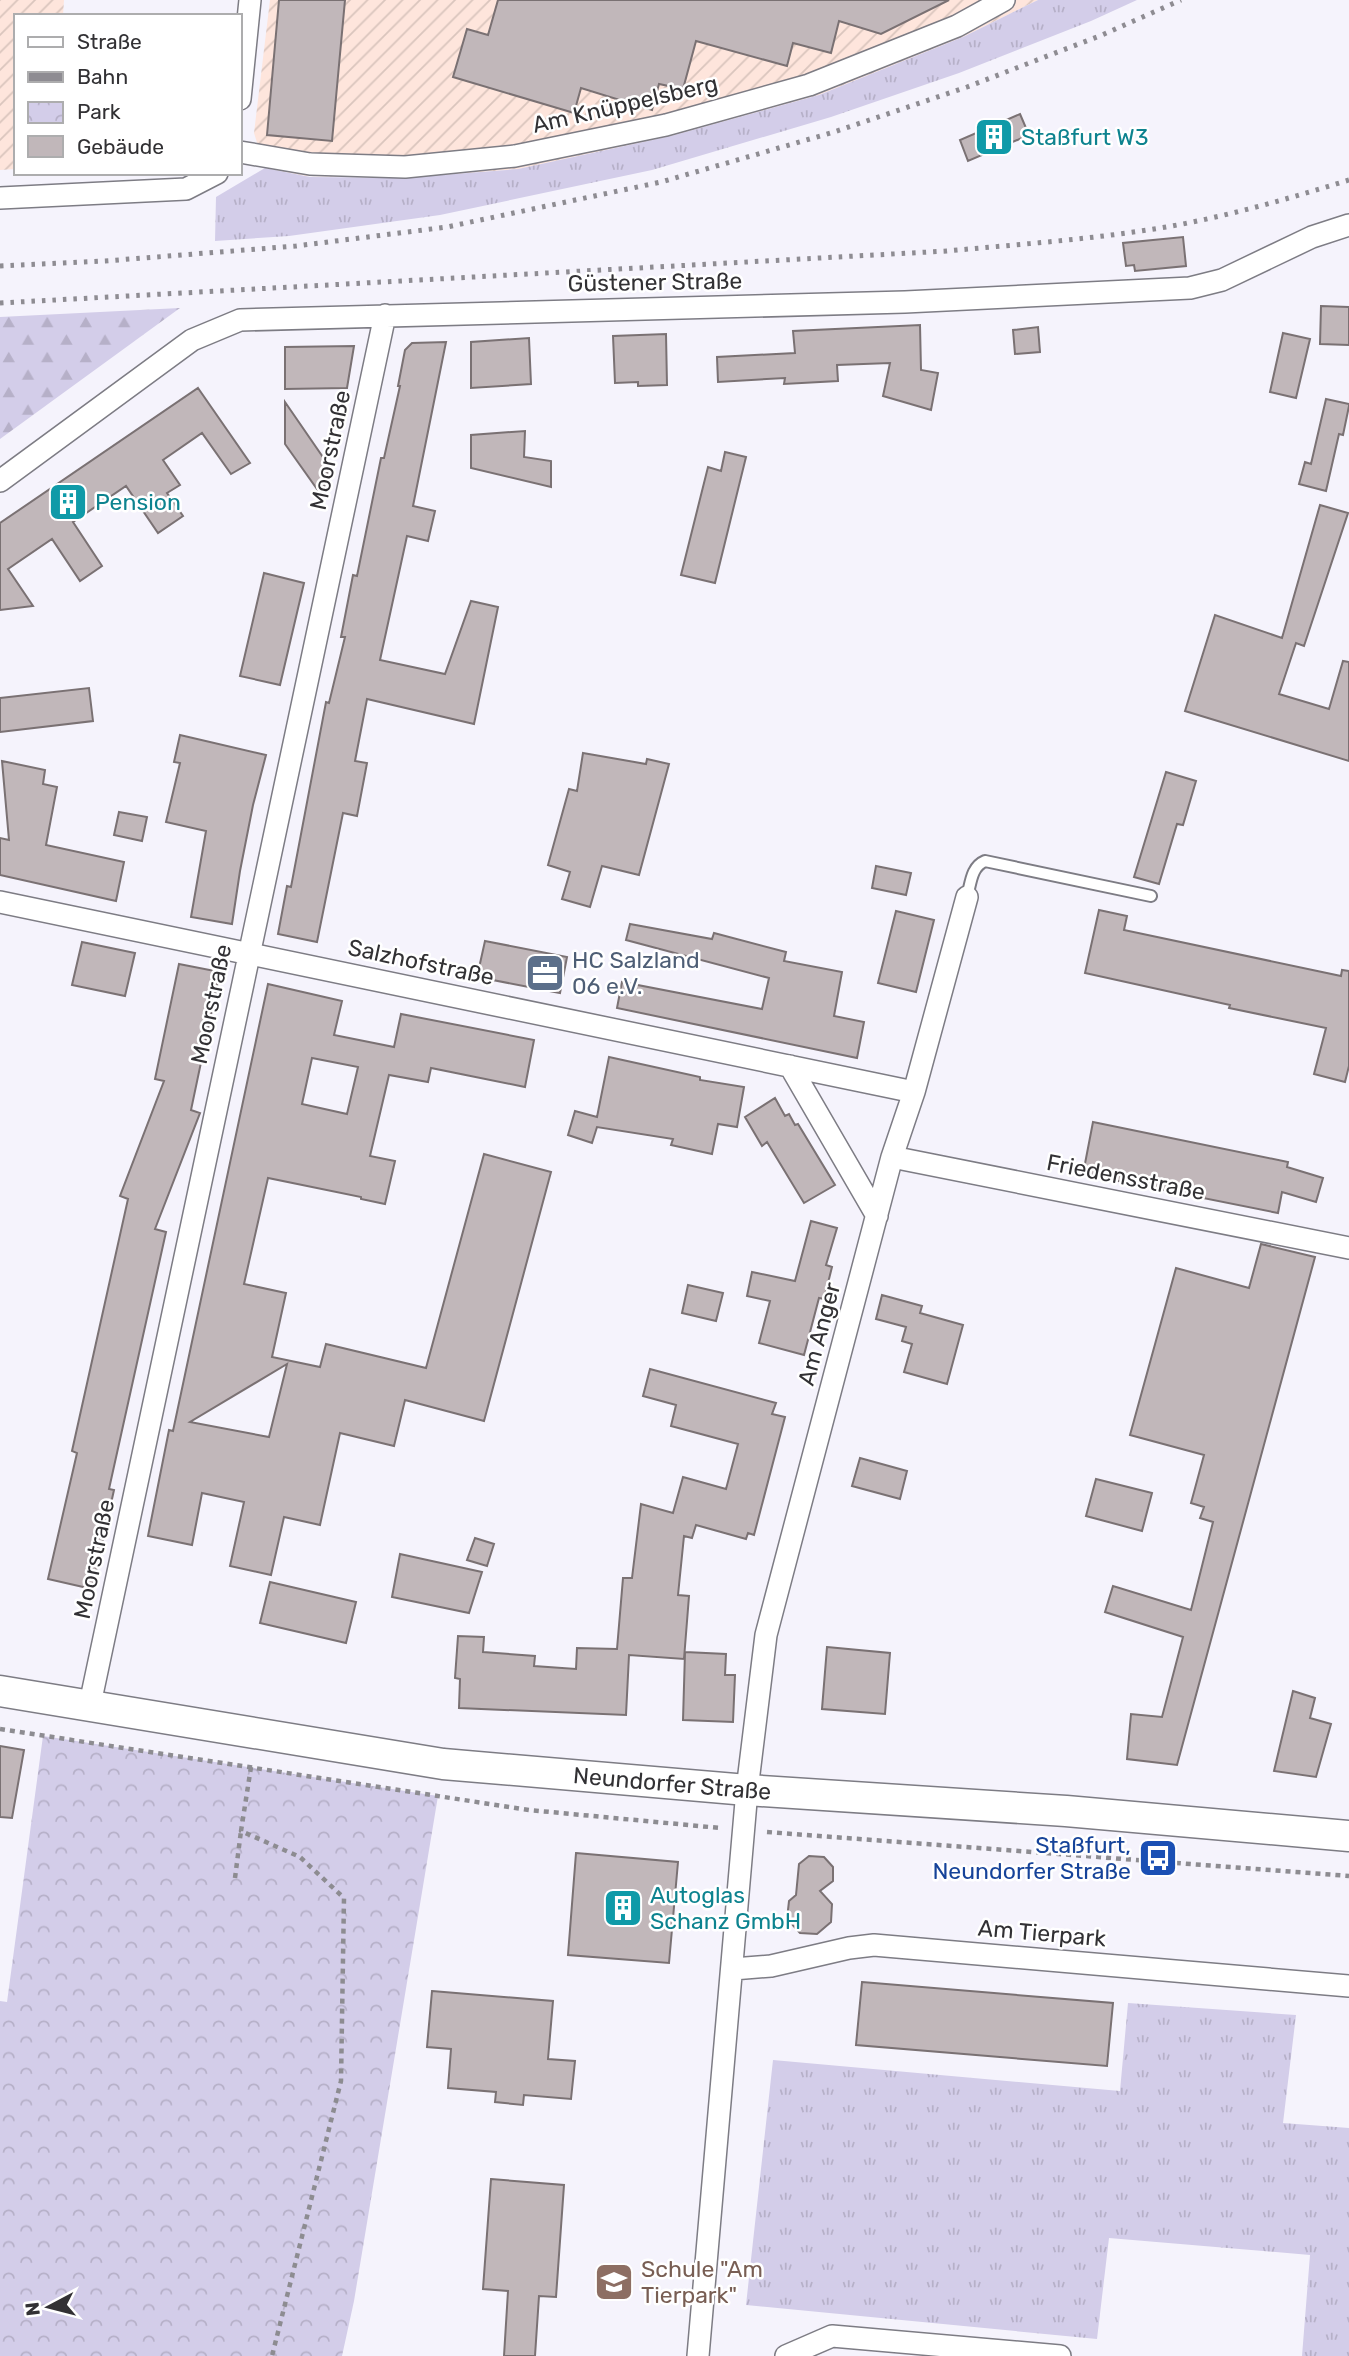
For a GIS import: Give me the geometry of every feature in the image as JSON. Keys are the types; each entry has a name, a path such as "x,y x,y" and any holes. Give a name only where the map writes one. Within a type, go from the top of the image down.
{"main road":[{"name":"Neundorfer Straße","path":"0,1691 443,1764 747,1790 1078,1812 1349,1836"}],"street":[{"path":"242,79 250,0"},
{"name":"Am Knüppelsberg","path":"242,152 310,164 405,167 515,156 641,131 809,85 957,26 1004,0"},
{"path":"0,198 186,189 213,175"},
{"name":"Güstener Straße","path":"0,481 192,340 240,320 905,302 1190,288 1222,279 1312,237 1349,225"},
{"name":"Moorstraße","path":"90,1704 385,315"},
{"name":"Am Anger","path":"747,1790 766,1635 892,1157 914,1092 967,897"},
{"name":"Salzhofstraße","path":"0,902 914,1092"},
{"path":"790,1066 877,1216"},
{"name":"Friedensstraße","path":"892,1157 1349,1248"},
{"path":"698,2356 747,1790"},
{"name":"Am Tierpark","path":"733,1969 771,1966 874,1945 1349,1986"},
{"path":"786,2356 832,2336 1060,2356"}],"lane":[{"path":"967,897 974,871 978,864 985,861 1151,897"}],"path":[{"path":"235,1878 251,1767"},
{"path":"242,1831 300,1857 345,1898 341,2081 272,2356"}],"shaded area":[{"path":"0,0 64,0 63,14 14,14 14,169 0,170"},
{"path":"270,0 1038,0 963,37 819,95 671,136 518,169 403,178 306,176 265,168 254,133"}],"green space":[{"path":"1038,0 1137,0 959,73 831,117 652,170 440,215 289,236 215,241 216,197 265,168 310,177 403,178 518,169 671,136 819,95 963,37"},
{"path":"180,308 0,439 0,317"},
{"path":"43,1736 438,1796 354,2301 342,2356 0,2356 0,2001 7,2002"},
{"path":"1128,2003 1296,2015 1283,2123 1349,2128 1349,2356 1302,2356 1310,2255 1109,2238 1097,2339 746,2305 773,2060 1120,2091"}],"building":[{"path":"279,0 345,0 332,141 267,135"},
{"path":"498,0 949,0 881,34 839,21 831,53 793,43 787,66 696,41 683,89 659,84 652,110 581,88 574,113 453,77 467,29 488,35"},
{"name":"Staßfurt W3","path":"1020,114 1029,135 968,161 960,140"},
{"path":"1183,237 1186,266 1135,271 1134,265 1126,266 1123,243"},
{"path":"1321,306 1349,307 1349,345 1320,344"},
{"path":"920,325 921,370 938,373 931,410 883,396 890,363 837,365 838,381 784,384 785,378 718,382 717,357 795,353 793,331"},
{"path":"1038,327 1040,352 1015,354 1013,330"},
{"path":"1283,333 1310,339 1296,398 1270,392"},
{"path":"666,334 667,385 638,386 638,382 615,383 613,336"},
{"path":"529,338 531,384 471,388 471,342"},
{"path":"446,342 413,506 435,511 428,541 407,536 380,660 445,674 471,601 498,607 474,724 367,699 355,761 367,763 357,816 343,813 317,942 278,934 287,886 291,887 326,702 329,703 345,637 341,637 353,575 357,576 381,458 384,458 400,386 405,350 412,343"},
{"path":"354,346 347,388 285,389 285,347"},
{"path":"198,388 250,463 231,474 202,433 163,460 180,485 167,493 183,516 158,533 126,486 73,522 102,566 80,581 52,539 8,569 33,606 0,610 0,523"},
{"path":"1326,399 1349,406 1343,435 1339,434 1326,491 1299,484 1305,462 1311,464"},
{"path":"285,402 329,466 322,496 285,444"},
{"path":"525,431 524,457 551,461 551,487 471,468 471,435"},
{"path":"725,452 746,457 715,583 681,575 708,467 721,471"},
{"path":"1320,505 1348,513 1304,646 1296,643 1279,694 1329,709 1343,661 1349,662 1349,761 1185,711 1215,615 1282,638"},
{"path":"264,573 304,583 280,685 240,676"},
{"path":"89,688 93,721 0,732 0,698"},
{"path":"180,735 266,755 253,805 232,924 191,917 206,831 166,822 180,763 174,762"},
{"path":"583,753 646,764 647,759 669,764 639,875 602,866 590,907 562,899 570,872 548,865 569,789 577,791"},
{"path":"2,761 45,770 43,784 57,787 46,845 124,862 116,901 0,875 0,838 9,840"},
{"path":"1166,772 1196,781 1183,825 1177,824 1159,884 1134,877"},
{"path":"119,812 147,817 142,841 114,835"},
{"path":"876,866 911,873 906,895 872,888"},
{"path":"1099,910 1127,916 1124,930 1341,976 1342,970 1349,971 1349,1066 1345,1082 1314,1074 1326,1028 1085,973"},
{"path":"896,911 934,920 916,992 878,983"},
{"path":"630,924 712,939 714,933 786,952 784,961 842,972 834,1016 864,1022 857,1058 617,1008 622,982 762,1009 769,978 626,940"},
{"path":"485,941 567,957 560,993 477,977"},
{"path":"82,942 135,953 125,996 72,985"},
{"path":"179,964 220,972 191,1110 200,1113 155,1229 166,1232 109,1489 114,1490 92,1589 48,1579 77,1453 72,1451 128,1199 120,1196 164,1081 155,1079"},
{"path":"268,984 342,1001 334,1035 394,1047 401,1014 534,1040 525,1087 431,1068 428,1082 389,1075 370,1156 395,1161 385,1204 268,1178 244,1284 286,1293 272,1357 320,1367 326,1344 426,1368 484,1154 551,1172 484,1421 405,1400 394,1446 340,1433 320,1525 284,1517 271,1575 230,1566 244,1502 202,1493 192,1545 148,1536 169,1430 173,1431","holes":["312,1058 358,1067 347,1114 302,1104","287,1364 269,1437 190,1422"]},
{"path":"609,1057 700,1077 700,1080 744,1087 737,1127 718,1124 712,1154 671,1145 673,1139 597,1127 592,1143 568,1135 575,1111 597,1117"},
{"path":"775,1098 785,1116 789,1114 795,1125 798,1124 835,1185 804,1203 767,1142 762,1146 745,1117"},
{"path":"1093,1122 1288,1162 1287,1167 1323,1178 1316,1202 1282,1192 1278,1213 1083,1174"},
{"path":"811,1221 837,1228 826,1265 832,1267 824,1299 819,1298 804,1355 759,1343 770,1301 747,1296 752,1272 795,1281"},
{"path":"1261,1244 1315,1257 1177,1765 1127,1759 1131,1714 1162,1717 1183,1637 1105,1612 1113,1586 1191,1610 1213,1522 1200,1518 1204,1507 1191,1503 1204,1455 1130,1435 1176,1268 1249,1288"},
{"path":"688,1285 723,1293 716,1321 682,1313"},
{"path":"882,1295 922,1306 920,1313 963,1325 947,1384 904,1372 912,1344 902,1341 906,1327 876,1319"},
{"path":"650,1369 776,1403 772,1414 785,1417 754,1535 748,1533 746,1539 696,1525 692,1538 684,1536 678,1595 689,1596 684,1659 629,1655 626,1715 459,1708 460,1679 455,1678 458,1636 484,1637 483,1652 535,1656 534,1666 576,1669 577,1648 617,1649 623,1578 632,1578 641,1504 673,1513 683,1477 726,1489 738,1444 671,1426 676,1405 643,1396"},
{"path":"860,1458 907,1471 900,1499 852,1486"},
{"path":"1096,1479 1152,1493 1142,1531 1086,1516"},
{"path":"475,1538 494,1544 487,1566 467,1560"},
{"path":"400,1554 482,1572 469,1613 392,1597"},
{"path":"270,1582 356,1602 346,1643 260,1623"},
{"path":"827,1647 890,1653 885,1714 822,1709"},
{"path":"685,1652 726,1654 725,1675 735,1675 733,1722 683,1720"},
{"path":"1293,1691 1315,1698 1310,1718 1331,1724 1316,1777 1274,1771"},
{"path":"0,1746 24,1750 12,1818 0,1817"},
{"name":"Autoglas Schanz GmbH","path":"576,1853 678,1862 669,1963 568,1955"},
{"path":"809,1856 824,1857 833,1867 833,1881 820,1891 832,1904 831,1922 817,1934 800,1933 787,1919 789,1901 796,1895 799,1864"},
{"path":"862,1982 1113,2003 1107,2066 856,2045"},
{"path":"432,1991 553,2001 548,2059 575,2061 571,2099 524,2095 523,2105 495,2102 496,2092 448,2088 451,2049 427,2047"},
{"path":"491,2179 564,2185 556,2297 539,2296 535,2356 504,2356 508,2291 483,2289"}],"railway":[{"path":"0,266 296,246 447,227 661,182 834,132 967,87 1102,35 1181,0"},
{"path":"0,303 947,251 1172,226 1261,206 1349,180"}],"place":[{"name":"Staßfurt W3","path":"994,137"},
{"name":"Pension","path":"68,502"},
{"name":"HC Salzland 06 e.V.","path":"545,973"},
{"name":"Staßfurt, Neundorfer Straße","path":"1158,1858"},
{"name":"Autoglas Schanz GmbH","path":"623,1908"},
{"name":"Schule \"Am Tierpark\"","path":"614,2282"}]}
